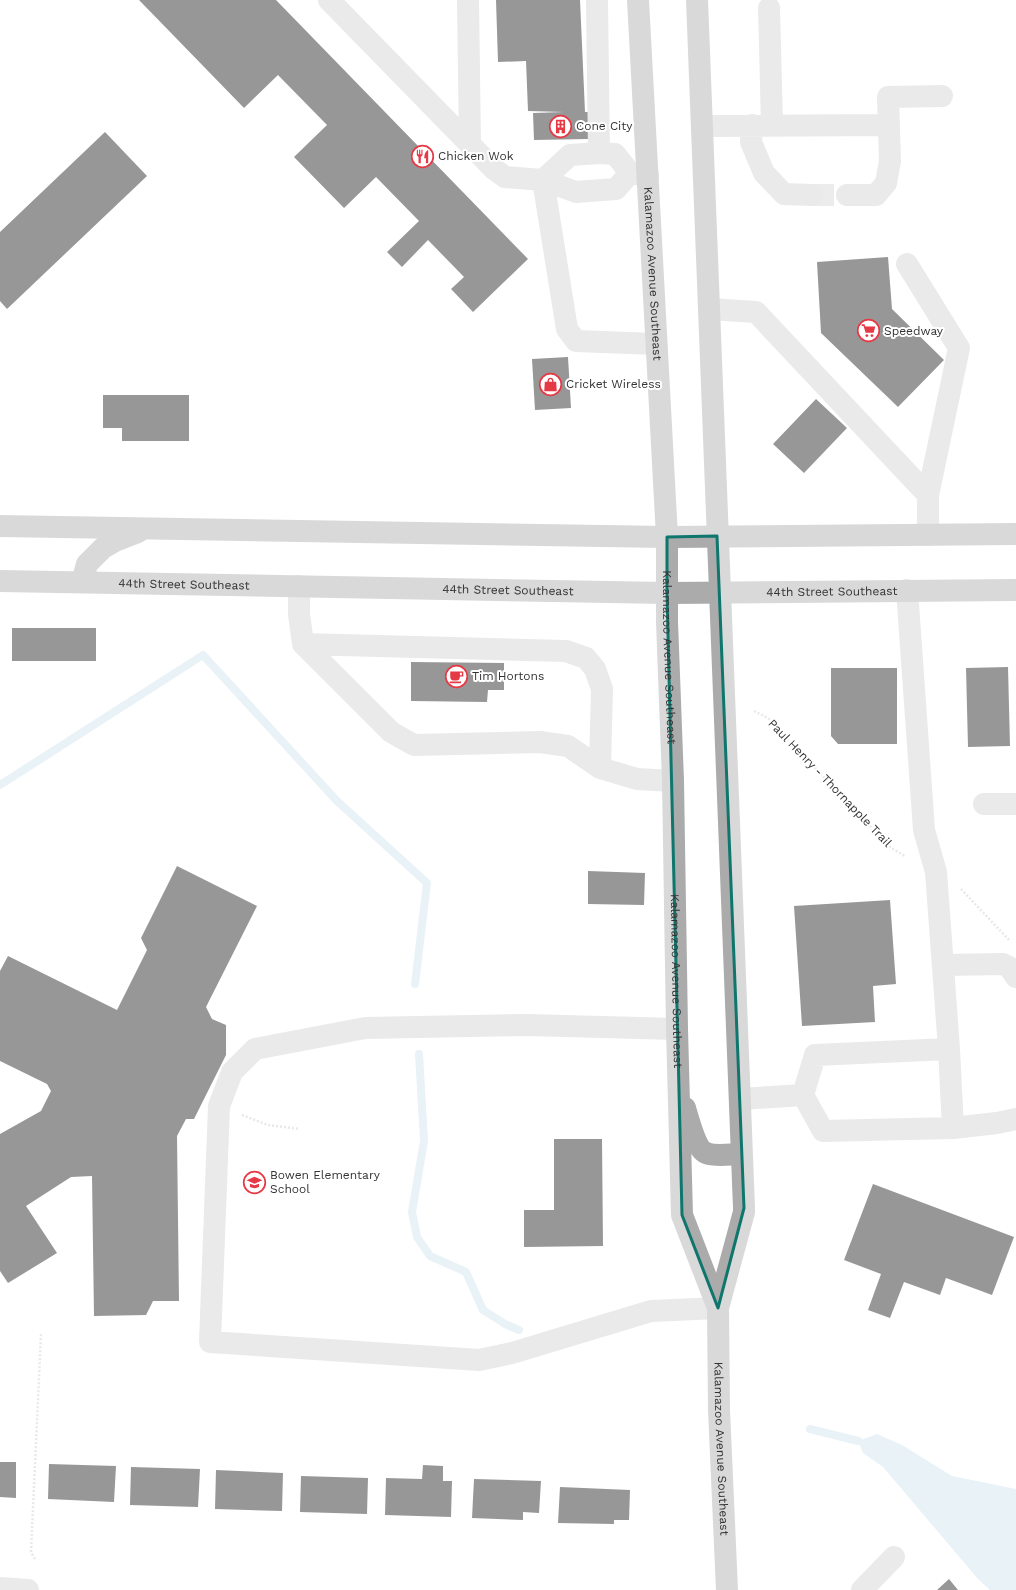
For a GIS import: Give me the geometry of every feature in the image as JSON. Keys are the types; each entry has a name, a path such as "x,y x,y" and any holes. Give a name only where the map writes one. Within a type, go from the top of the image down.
{"main road":[{"name":"Kalamazoo Avenue Southeast","path":"638,0 639,175 656,344 667,537 667,592 673,781 682,1215 718,1308"},
{"path":"685,0 698,31"},
{"name":"Kalamazoo Avenue Southeast","path":"697,0 744,1212 718,1308 719,1410 727,1590"},
{"path":"0,526 667,537 1016,534"},
{"path":"82,582 87,564 103,548 115,541 146,529"},
{"name":"44th Street Southeast","path":"0,581 667,592 1016,590"},
{"path":"678,1077 686,1111 698,1146 706,1153 719,1155 741,1154"}],"street":[{"path":"328,0 470,145 494,169 505,177 543,180 576,192 616,189 639,175 615,154 599,153 570,155 543,180"},
{"path":"468,0 470,145"},
{"path":"596,0 599,153"},
{"path":"769,8 762,125 752,142 764,173 784,194 812,195"},
{"path":"847,195 876,195 886,183 890,161 888,97 942,96"},
{"path":"702,126 888,125"},
{"path":"543,180 567,329 576,341 656,344"},
{"path":"907,264 959,348 928,495 928,535"},
{"path":"709,309 756,312 928,495"},
{"path":"299,586 299,614 303,644 391,732 414,745 540,742 568,746 600,768 637,779 673,781"},
{"path":"907,590 924,830 936,872 949,1049 953,1128"},
{"path":"303,644 566,651 586,658 595,669 602,689 600,768"},
{"path":"984,804 1016,804"},
{"path":"943,965 1003,964 1009,967 1016,977"},
{"path":"677,1029 527,1025 365,1028 255,1049 232,1072 219,1106 210,1342 479,1360 512,1353 651,1311 718,1308"},
{"path":"949,1049 815,1055 803,1095 823,1131 953,1128 997,1123 1016,1118"},
{"path":"740,1099 803,1095"},
{"path":"862,1590 894,1557"},
{"path":"0,1588 28,1590"}],"path":[{"name":"Paul Henry - Thornapple Trail","path":"754,711 768,718 892,848 936,872 964,891 1011,942"},
{"path":"219,1106 268,1125 300,1129"},
{"path":"35,1559 31,1552 41,1334"}],"highlighted area":[{"path":"717,536 744,1208 718,1308 682,1215 667,593 667,537"}],"water":[{"path":"877,1434 902,1445 952,1476 1016,1489 1016,1590 990,1590 978,1579 883,1467 863,1453 858,1441"}],"building":[{"path":"139,0 276,0 528,259 473,312 451,289 464,277 428,240 402,267 387,252 419,221 376,177 344,208 294,157 327,125 278,75 244,108"},
{"path":"496,0 580,0 585,112 588,112 588,139 534,140 533,113 564,112 528,111 526,61 498,62"},
{"path":"105,132 147,176 7,309 0,301 0,232"},
{"path":"888,257 892,309 944,360 898,407 821,333 817,262"},
{"name":"Cricket Wireless","path":"568,357 571,408 535,410 532,359"},
{"path":"103,395 189,395 189,441 122,441 122,428 103,428"},
{"path":"816,399 847,428 804,473 773,444"},
{"path":"12,628 96,628 96,661 12,661"},
{"name":"Tim Hortons","path":"411,662 504,663 504,690 488,690 487,702 411,701"},
{"path":"1008,667 1010,746 968,747 966,668"},
{"path":"831,668 897,668 897,744 838,744 831,736"},
{"path":"177,866 257,906 206,1007 212,1019 226,1025 226,1055 194,1119 186,1119 177,1136 179,1301 153,1301 146,1315 94,1316 92,1176 71,1177 26,1206 57,1253 8,1283 0,1271 0,1134 41,1111 51,1091 47,1084 0,1061 0,971 8,956 117,1010 147,950 141,938"},
{"path":"588,871 645,873 644,905 588,904"},
{"path":"890,900 896,984 873,986 875,1022 802,1026 794,906"},
{"path":"554,1139 602,1139 603,1246 524,1247 524,1210 554,1210"},
{"path":"873,1184 1014,1237 992,1295 946,1278 940,1295 904,1282 890,1318 868,1310 881,1274 844,1260"},
{"path":"0,1462 16,1462 16,1498 0,1497"},
{"path":"49,1464 116,1466 114,1502 48,1499"},
{"path":"423,1465 443,1466 443,1481 452,1481 451,1517 385,1515 386,1478 422,1479"},
{"path":"131,1467 200,1469 198,1507 130,1505"},
{"path":"216,1470 283,1473 282,1511 215,1509"},
{"path":"301,1476 368,1478 367,1514 300,1512"},
{"path":"474,1479 541,1481 539,1513 523,1512 523,1520 472,1518"},
{"path":"560,1487 630,1490 629,1520 614,1520 614,1524 558,1523"},
{"path":"949,1579 958,1590 937,1590"}],"waterway":[{"path":"0,785 203,655 337,801 427,883 415,984"},
{"path":"419,1054 424,1141 412,1212 417,1237 430,1256 466,1272 483,1310 505,1324 519,1330"},
{"path":"810,1429 858,1441"}],"tunnel":[{"path":"812,195 847,195"}],"place":[{"name":"Cone City","path":"561,126"},
{"name":"Chicken Wok","path":"423,156"},
{"name":"Speedway","path":"868,331"},
{"name":"Cricket Wireless","path":"551,384"},
{"name":"Tim Hortons","path":"457,676"},
{"name":"Bowen Elementary School","path":"254,1182"}]}
